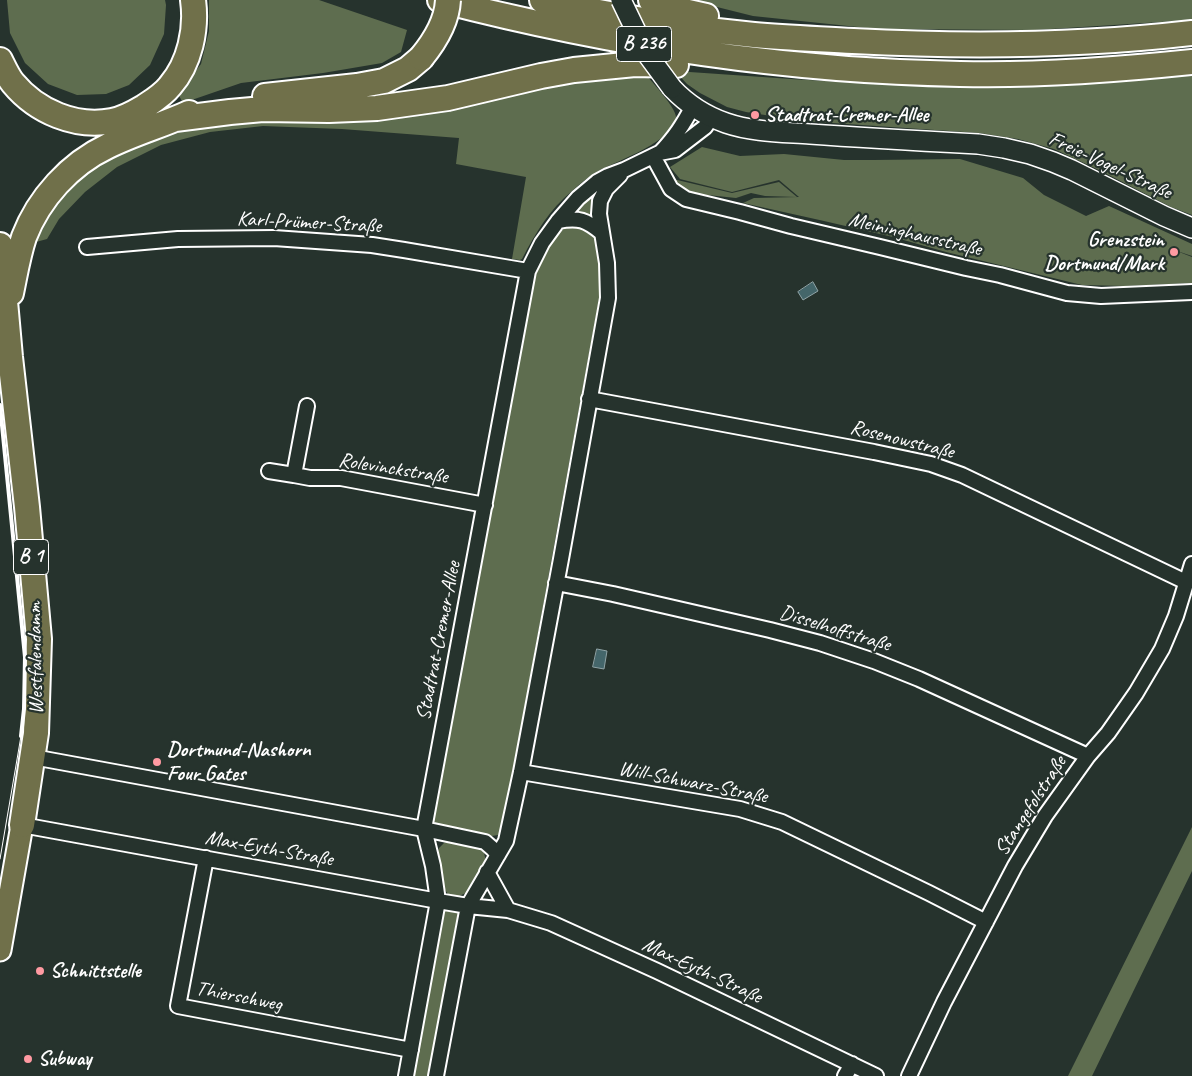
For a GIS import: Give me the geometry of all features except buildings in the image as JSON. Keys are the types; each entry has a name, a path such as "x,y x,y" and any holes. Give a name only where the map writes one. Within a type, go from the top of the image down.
{"highway":[{"path":"0,60 12,82 27,98 40,107 72,120 92,122 113,121 132,114 154,100 170,86 183,68 194,30 195,13 193,0"},
{"name":"B 236","path":"440,0 546,26 681,51 851,70 961,74 1025,73 1093,71 1192,62"},
{"path":"6,316 24,237 40,206 75,166 106,147 198,108 230,100 357,86 384,80 408,69 421,58 442,26 447,12 448,0"},
{"name":"B 236","path":"542,0 586,10 675,25 756,35 932,45 1095,42 1192,33"},
{"path":"651,0 709,17 787,28 838,40"},
{"path":"175,119 262,109 339,109 396,106 448,98 574,70 635,64 677,65 814,77 851,70"},
{"name":"Westfalendamm","path":"0,245 39,639 36,732 22,825"}],"main road":[{"name":"Westfalendamm","path":"0,950 22,825"}],"street":[{"name":"Freie-Vogel-Straße","path":"621,0 647,54 672,88 693,106 727,123 752,129 978,144 1004,148 1030,154 1072,170 1192,228"},
{"name":"Stadtrat-Cremer-Allee","path":"656,155 672,140 693,106"},
{"name":"Stadtrat-Cremer-Allee","path":"406,1076 438,901 433,866 424,829 528,271 542,243 558,221 578,198 597,182 656,155 675,150 705,127 712,117"},
{"name":"Meininghausstraße","path":"656,155 672,189 686,199 791,226 1000,275 1067,293 1101,296 1192,292"},
{"name":"Stadtrat-Cremer-Allee","path":"436,1076 468,906 506,841 521,772 608,298 607,263 599,214 600,201 606,189 624,170"},
{"path":"558,221 580,220 602,233"},
{"name":"Karl-Prümer-Straße","path":"87,247 178,239 274,238 404,250 528,271"},
{"name":"Rosenowstraße","path":"589,399 931,464 962,475 1186,582"},
{"path":"294,475 307,406"},
{"name":"Rolevinckstraße","path":"269,471 310,478 340,478 485,505"},
{"name":"Stangefolstraße","path":"909,1076 944,1002 1015,866 1045,816 1136,693 1157,656 1176,616 1192,564"},
{"name":"Disselhoffstraße","path":"556,583 770,630 874,661 919,679 1088,756"},
{"path":"33,757 424,829 485,842 498,855"},
{"name":"Will-Schwarz-Straße","path":"521,772 740,809 782,822 929,892 986,922"},
{"name":"Max-Eyth-Straße","path":"22,825 438,901 508,910 551,924 596,943 657,971 848,1070 876,1076"},
{"name":"Thierschweg","path":"206,858 178,1006 411,1050"},
{"path":"487,872 508,910"}],"green space":[{"path":"7,0 165,0 164,34 150,65 129,85 106,94 77,95 48,84 25,63 10,33"},
{"path":"209,0 319,0 407,30 401,52 382,63 323,73 241,83 183,103 178,94 201,64 209,31"},
{"path":"689,0 1192,0 1192,20 1035,30 877,29 753,16"},
{"path":"642,70 662,93 675,112 676,117 673,126 657,142 600,170 578,185 550,214 520,260 512,259 526,177 456,164 459,138 342,129 263,126 210,132 161,145 117,167 85,192 59,219 47,239 36,242 43,220 60,195 101,160 187,126 500,91"},
{"path":"675,71 881,84 984,86 1087,84 1192,73 1192,215 1171,207 1054,149 1018,139 979,133 803,121 746,112 727,107 700,93 687,84"},
{"path":"702,147 740,156 784,154 844,160 960,159 1023,178 1044,195 1086,216 1109,206 1192,244 1192,256 1174,250 1192,257 1192,283 1125,286 1082,285 893,237 743,203 754,198 799,197 779,180 732,192 680,179 670,167"},
{"path":"673,179 732,193 779,182 797,197 765,196 751,193 736,198 689,193 681,189"},
{"path":"599,186 594,217 575,212 575,210"},
{"path":"571,225 585,228 598,244 600,294 502,831 498,835 492,836 439,825 434,822 433,816 530,287 546,249 557,232"},
{"path":"1192,827 1192,871 1092,1076 1068,1076"},
{"path":"452,840 480,848 484,853 486,861 485,867 468,892 457,897 448,894 443,887 437,854 439,848 444,843"},
{"path":"450,909 458,912 459,915 430,1076 413,1076 442,916 444,912"}],"water":[{"path":"813,282 818,291 803,300 798,292"},
{"path":"597,649 607,651 604,669 593,667"}],"tram line":[{"path":"0,859 21,736"}],"railway":[{"path":"0,405 25,657 24,709 21,736"}],"place":[{"name":"Stadtrat-Cremer-Allee","path":"755,115"},
{"name":"Grenzstein Dortmund/Mark","path":"1174,252"},
{"name":"Dortmund-Nashorn Four Gates","path":"157,762"},
{"name":"Schnittstelle","path":"40,971"},
{"name":"Subway","path":"28,1059"}]}
